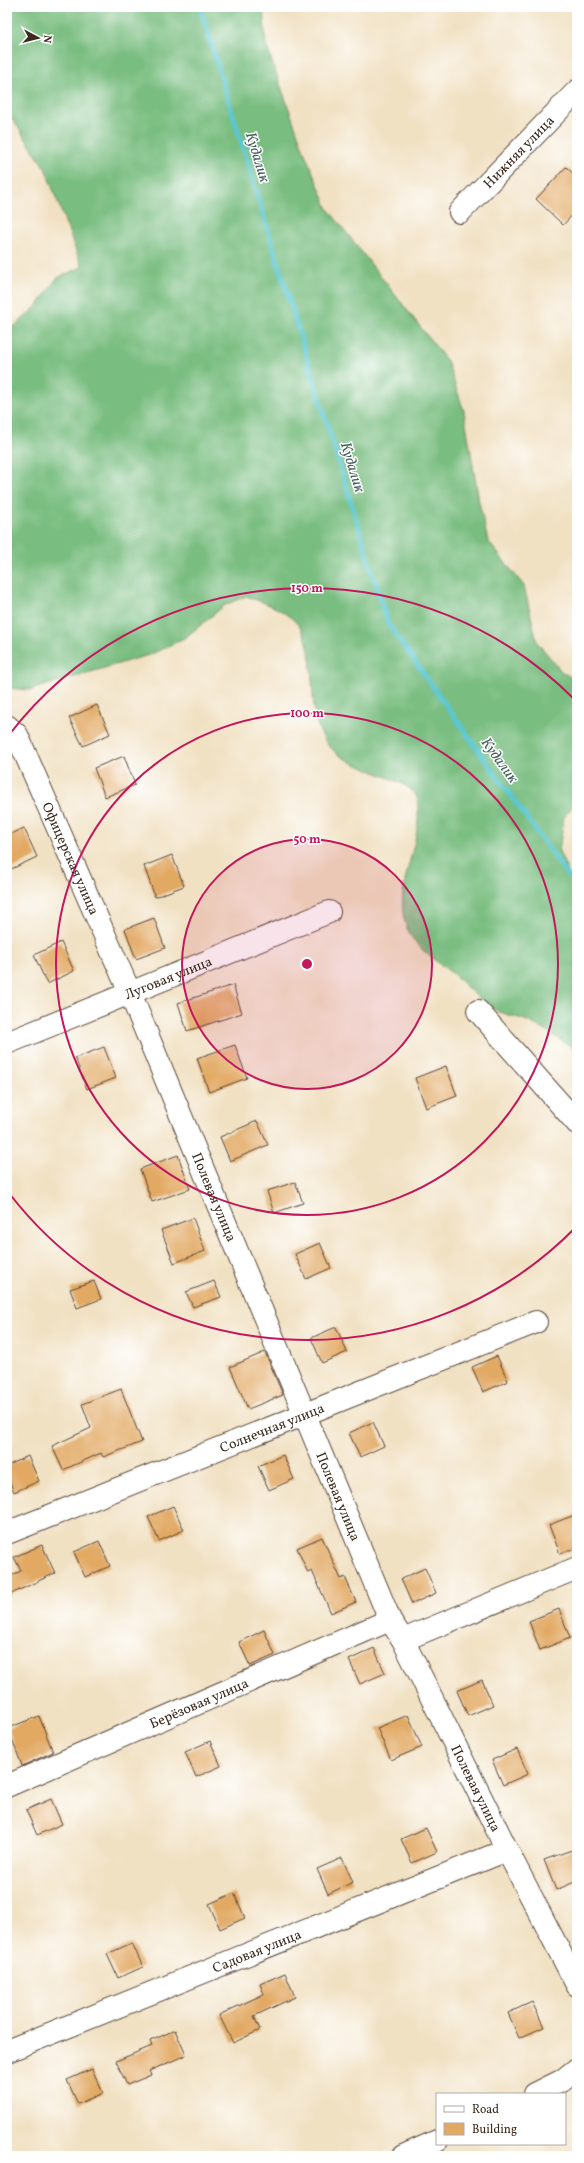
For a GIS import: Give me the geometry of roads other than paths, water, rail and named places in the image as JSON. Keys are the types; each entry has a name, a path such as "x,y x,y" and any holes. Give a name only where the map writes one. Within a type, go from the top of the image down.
{"street":[{"name":"Нижняя улица","path":"460,212 577,91"},
{"name":"Офицерская улица","path":"7,726 17,735 130,993"},
{"name":"Луговая улица","path":"7,1043 329,912"},
{"name":"Полевая улица","path":"130,993 390,1620 403,1640 507,1850 577,1985"},
{"path":"478,1011 577,1123"},
{"name":"Солнечная улица","path":"7,1533 536,1322"},
{"path":"403,1640 577,1568"},
{"name":"Берёзовая улица","path":"7,1786 390,1620"},
{"name":"Садовая улица","path":"7,2051 507,1850"},
{"path":"537,2093 563,2080 577,2069"},
{"path":"403,2156 436,2141"}],"waterway":[{"name":"Кудалик","path":"200,7 388,624 577,888"}]}
